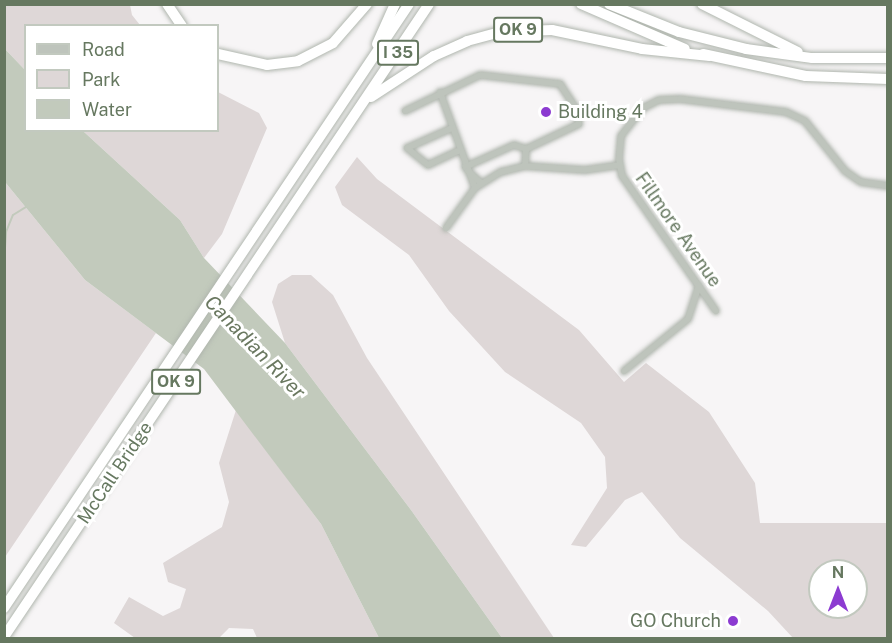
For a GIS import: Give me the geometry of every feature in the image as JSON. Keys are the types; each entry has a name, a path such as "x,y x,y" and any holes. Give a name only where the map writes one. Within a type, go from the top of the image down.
{"highway":[{"path":"168,4 181,24"},
{"path":"219,54 257,64 298,61 333,43 367,4"},
{"name":"OK 9","path":"363,75 395,4"},
{"name":"I 35","path":"363,75 409,4"},
{"name":"I 35","path":"366,100 429,4"},
{"path":"581,4 645,35 710,56"},
{"path":"609,4 718,43 812,58 888,58"},
{"path":"702,4 730,22 812,58"},
{"name":"OK 9","path":"366,100 442,52 501,32 552,30 642,49 710,56 806,76 888,79"},
{"name":"McCall Bridge","path":"4,608 363,75"},
{"name":"McCall Bridge","path":"4,637 366,100"}],"street":[{"path":"405,111 480,75 560,84 577,110 579,124 526,151"},
{"path":"440,93 458,151 475,188"},
{"path":"446,228 481,183 528,166 585,170 619,165 620,142 631,118 653,102 680,99 793,114 817,133 845,171 867,183 888,186"},
{"path":"452,129 407,148 428,165 458,151"},
{"path":"466,169 514,145 526,151"},
{"path":"526,151 528,166"},
{"name":"Fillmore Avenue","path":"619,165 625,181 717,311"},
{"path":"466,169 481,183"},
{"path":"624,371 688,319 699,286"}],"green space":[{"path":"5,5 130,5 132,15 139,24 24,24 24,69 5,49"},
{"path":"219,93 259,113 267,128 222,234 204,258 180,220 84,132 219,132"},
{"path":"357,157 377,179 579,330 624,382 646,363 709,412 755,483 760,523 887,523 887,638 793,638 768,611 680,538 642,492 625,500 586,547 571,545 607,488 605,457 581,423 505,372 449,311 409,255 342,205 335,187"},
{"path":"5,182 85,280 156,333 5,557"},
{"path":"292,275 311,275 333,295 367,358 554,638 502,638 411,510 285,343 272,302 278,284"},
{"path":"236,410 321,524 379,638 257,638 253,629 229,628 219,638 135,638 114,623 129,597 163,616 180,608 186,589 168,582 163,563 222,527 229,502 219,463"}],"water":[{"name":"Canadian River","path":"5,49 24,69 24,132 84,132 180,220 204,258 285,343 411,510 502,638 379,638 321,524 204,369 85,280 5,182"}],"waterway":[{"path":"4,262 6,232 13,215 26,207"}],"place":[{"name":"Building 4","path":"546,112"},
{"name":"GO Church","path":"733,621"}]}
